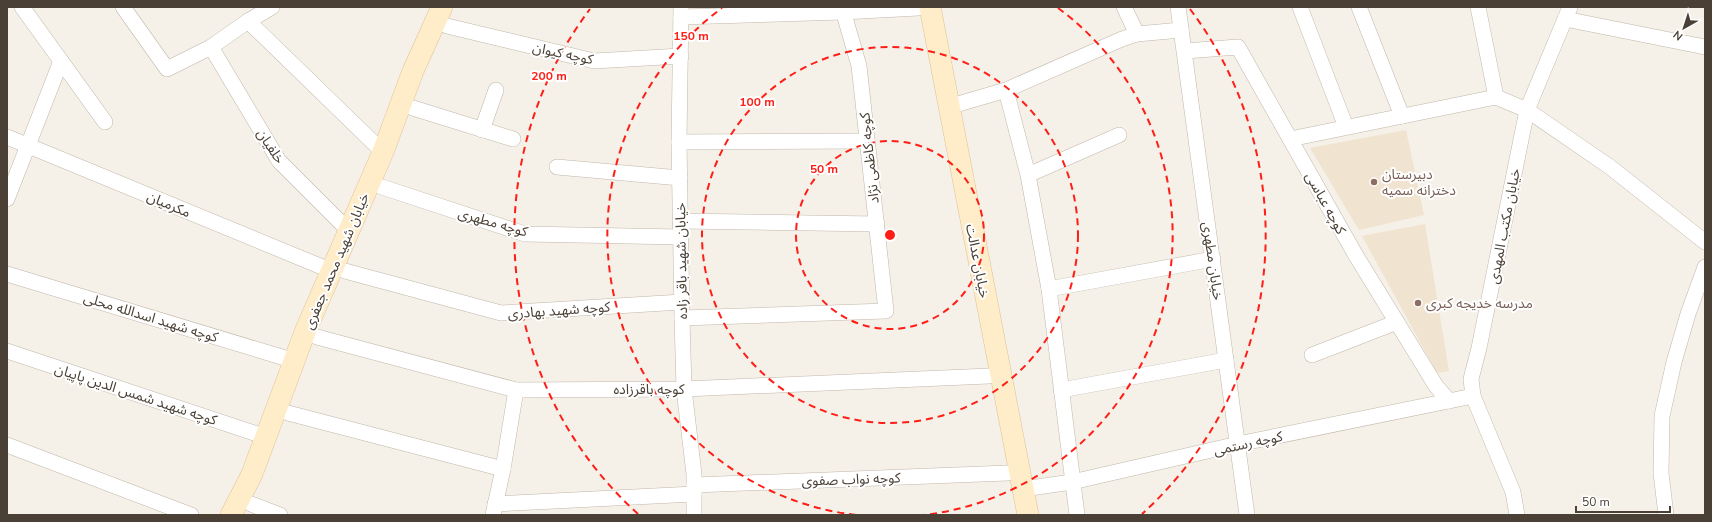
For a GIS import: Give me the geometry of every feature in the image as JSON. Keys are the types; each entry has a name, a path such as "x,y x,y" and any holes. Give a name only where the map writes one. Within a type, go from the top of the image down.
{"street":[{"path":"22,7 105,122"},
{"path":"123,7 167,69 211,47 248,21 272,7"},
{"path":"681,12 843,10 922,7"},
{"name":"خیابان عدالت","path":"922,7 948,107 1028,515"},
{"name":"خیابان عدالت","path":"922,7 989,376 1016,515"},
{"path":"1124,7 1137,34"},
{"name":"خیابان مطهری","path":"1178,7 1247,515"},
{"path":"1300,7 1346,127"},
{"path":"1359,7 1402,116"},
{"path":"1478,7 1496,97"},
{"name":"کوچه کاظمی نژاد","path":"682,318 886,311 859,66 843,10"},
{"name":"خیابان شهید باقر زاده","path":"681,12 679,142 682,318 684,389 694,490 694,515"},
{"name":"کوچه کیوان","path":"448,13 594,61 681,56"},
{"name":"خیابان شهید محمد جعفری","path":"231,515 252,474 294,361 382,187 448,13"},
{"name":"خیابان شهید محمد جعفری","path":"248,509 263,479 316,337 339,271 350,231 383,152 414,71 448,13"},
{"path":"1568,13 1705,47"},
{"name":"خیابان مکتب المهدی","path":"1517,515 1513,492 1473,396 1471,379 1479,348 1527,110 1568,13"},
{"path":"248,21 383,152"},
{"path":"948,107 1006,90 1122,39 1137,34 1181,30"},
{"name":"خلفیان","path":"211,47 279,160 350,231"},
{"name":"کوچه عباسی","path":"1185,51 1238,47 1355,254 1436,386 1449,401"},
{"path":"7,200 61,61"},
{"path":"482,130 496,90"},
{"path":"1006,90 1028,175 1049,289 1077,515"},
{"path":"1290,139 1496,97 1527,110 1610,167 1705,242"},
{"path":"413,108 513,139"},
{"path":"1028,175 1119,135"},
{"name":"مکرمیان","path":"7,137 339,271"},
{"path":"679,142 867,140"},
{"path":"557,167 680,178"},
{"name":"کوچه مطهری","path":"382,187 525,234 680,237"},
{"path":"680,221 877,224"},
{"path":"1049,289 1213,259"},
{"path":"1666,515 1661,473 1662,416 1671,374 1686,320 1705,267"},
{"name":"کوچه شهید بهادری","path":"339,271 501,313 682,302"},
{"name":"کوچه شهید اسدالله محلی","path":"7,274 294,361"},
{"path":"1312,355 1396,322"},
{"name":"کوچه باقرزاده","path":"316,337 516,390 684,389 989,376"},
{"name":"کوچه شهید شمس الدین پاپیان","path":"7,351 266,437"},
{"path":"1061,390 1226,360"},
{"path":"494,509 503,469 516,390"},
{"name":"کوچه رستمی","path":"1023,489 1072,482 1238,444 1473,396"},
{"path":"288,413 503,469"},
{"path":"7,445 191,515"},
{"name":"کوچه نواب صفوی","path":"494,509 694,490 1008,473"},
{"path":"248,509 280,515"}],"shaded area":[{"name":"دبیرستان دخترانه سمیه","path":"1406,130 1424,215 1359,230 1310,148"},
{"name":"مدرسه خدیجه کبری","path":"1425,224 1449,371 1437,373 1362,236"}],"place":[{"name":"دبیرستان دخترانه سمیه","path":"1374,182"},
{"name":"مدرسه خدیجه کبری","path":"1418,303"}]}
